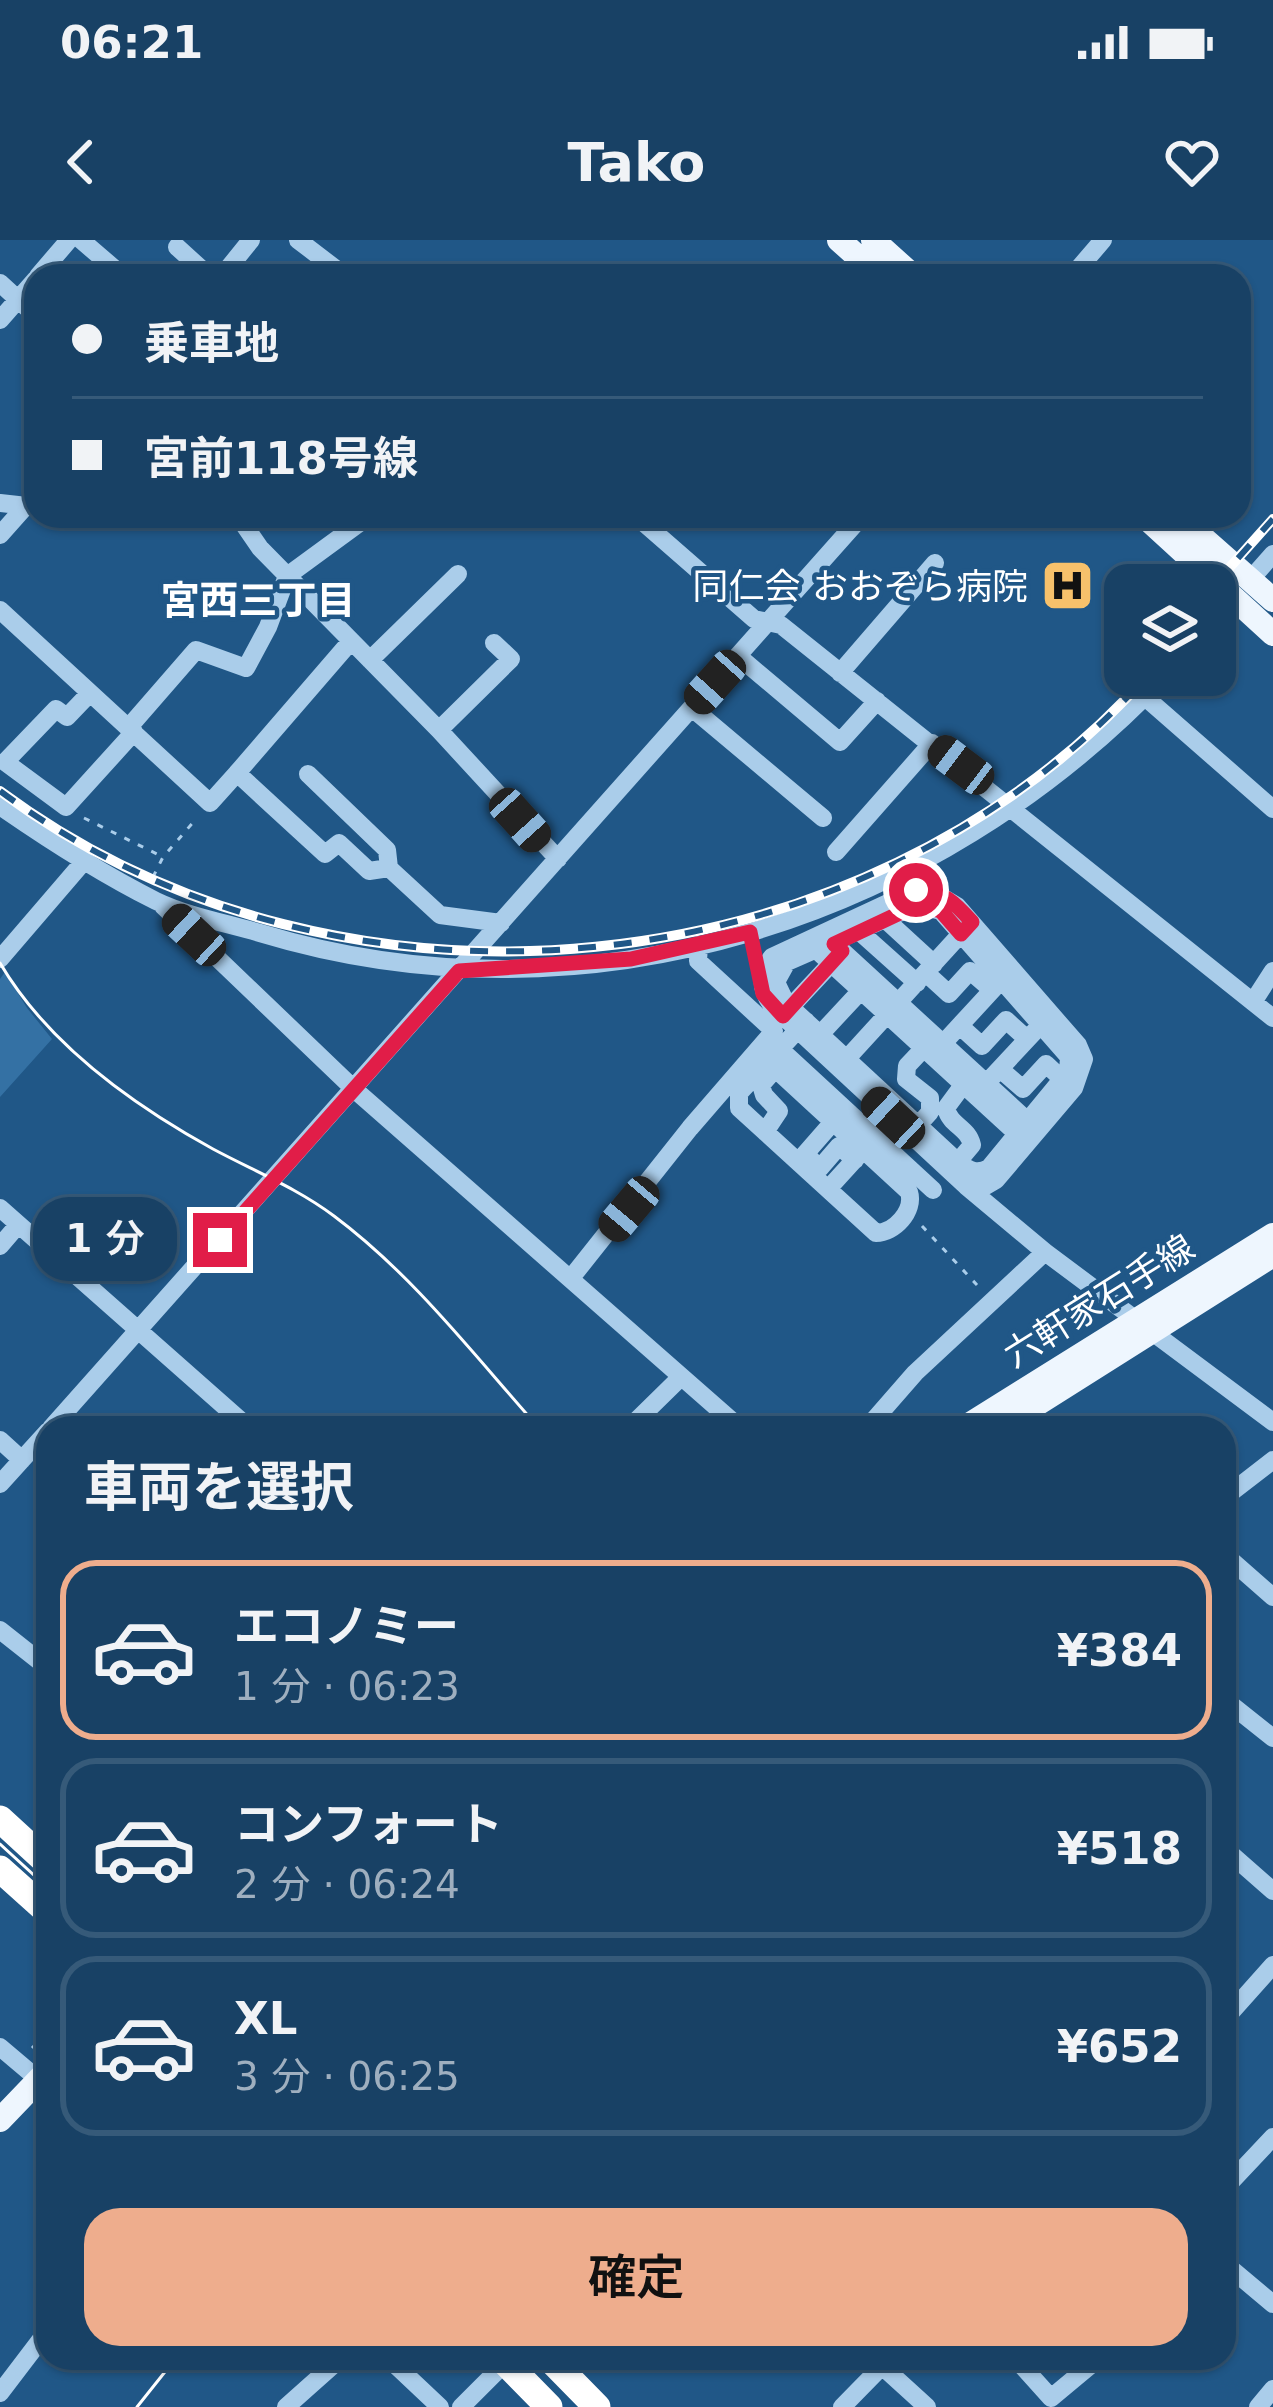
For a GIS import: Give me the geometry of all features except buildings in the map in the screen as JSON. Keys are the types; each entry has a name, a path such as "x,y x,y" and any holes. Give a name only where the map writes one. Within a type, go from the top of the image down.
{"highway":[{"path":"0,1819 36,1852"},
{"path":"0,1869 36,1901"},
{"path":"514,2370 549,2407"},
{"path":"562,2370 597,2407"}],"main road":[{"path":"839,240 866,264"},
{"path":"873,240 900,264"},
{"path":"1160,528 1243,590 1273,600"},
{"path":"1189,528 1243,590 1273,634"},
{"name":"六軒家石手線","path":"1016,1416 1273,1235"},
{"name":"六軒家石手線","path":"985,1416 1273,1255"},
{"path":"0,2120 36,2082"}],"street":[{"path":"48,264 69,240"},
{"path":"81,240 108,264"},
{"path":"232,264 251,240"},
{"path":"298,240 329,264"},
{"path":"1082,264 1103,240"},
{"path":"177,248 195,264"},
{"path":"0,284 24,305"},
{"path":"0,320 24,293"},
{"path":"0,535 24,513"},
{"path":"246,528 558,859"},
{"path":"90,693 67,718 56,709 4,762 66,807 196,650 245,668 268,627 287,576 353,528"},
{"path":"650,528 754,619 781,625 1273,1018"},
{"path":"62,1416 851,528"},
{"path":"1236,598 1273,554"},
{"path":"840,674 935,563"},
{"path":"370,660 458,574"},
{"path":"0,610 210,802 351,641"},
{"path":"439,730 511,659 494,644"},
{"path":"739,656 840,742 877,701"},
{"path":"0,806 152,898 312,949 459,971 578,964 699,945 836,904 892,880 1013,807 1105,736 1145,697 1273,809"},
{"path":"692,708 823,818"},
{"path":"836,852 932,743"},
{"path":"237,773 325,854 339,843 369,871 389,868"},
{"path":"308,774 387,850 389,868 440,915 501,923"},
{"path":"0,959 85,860"},
{"path":"762,977 772,956 830,951 916,890 930,890 957,906 966,928 1002,980 1069,1057 1068,1072 997,1180 966,1186"},
{"path":"152,898 355,1090 726,1416"},
{"path":"800,1024 780,993 778,974 788,962 830,951 860,932 926,904 966,928"},
{"path":"886,920 925,973"},
{"path":"843,1063 966,928"},
{"path":"750,932 763,994 897,1113 954,1167 966,1186 1045,1252 1273,1422"},
{"path":"860,932 949,994 970,970 1002,980"},
{"path":"572,1278 690,1128 774,1031 698,962 699,945"},
{"path":"830,951 933,1049 981,1083 1028,1132"},
{"path":"800,1024 825,1000 830,951"},
{"path":"1253,1002 1273,971"},
{"path":"914,1130 929,1112 930,1098 910,1084 906,1073 960,1026 1002,980"},
{"path":"765,1132 779,1111 761,1085 774,1060 825,1000 866,985"},
{"path":"954,1167 982,1172 1074,1088 1084,1059 1078,1045 1040,1025 1006,1020 982,1046 960,1026"},
{"path":"912,1201 933,1190 971,1145 968,1132 951,1120 946,1108 981,1083 1040,1025"},
{"path":"774,1060 864,1149 933,1190"},
{"path":"774,1060 739,1093 739,1108 765,1132 820,1168 839,1146 864,1149"},
{"path":"774,1060 910,1192 908,1211 883,1234 876,1233 801,1158"},
{"path":"981,1083 1023,1089 1046,1064 1062,1079"},
{"path":"828,1190 897,1113"},
{"path":"801,1158 833,1122"},
{"path":"0,1208 235,1416"},
{"path":"0,1246 18,1225"},
{"path":"877,1416 915,1372 1045,1252"},
{"path":"641,1416 681,1377"},
{"path":"0,1440 22,1460"},
{"path":"0,1484 36,1444"},
{"path":"1236,1491 1270,1470"},
{"path":"1236,1565 1273,1597"},
{"path":"0,1630 36,1658"},
{"path":"1236,1709 1273,1738"},
{"path":"1236,1859 1273,1891"},
{"path":"1236,1999 1273,1965"},
{"path":"0,2047 36,2070"},
{"path":"1236,2176 1273,2137"},
{"path":"1236,2273 1273,2304"},
{"path":"0,2393 36,2346"},
{"path":"286,2407 328,2370"},
{"path":"401,2370 440,2407"},
{"path":"461,2407 496,2370"},
{"path":"842,2407 878,2370"},
{"path":"893,2370 927,2407"},
{"path":"1026,2370 1051,2398 1085,2370"},
{"path":"1258,2407 1273,2389"}],"path":[{"path":"152,898 163,857 210,802"},
{"path":"66,807 163,857"}],"shaded area":[{"path":"5,972 52,1039 0,1097 0,979"}],"tram line":[{"path":"0,963 42,1020 94,1070 183,1132 305,1197 363,1239 442,1317 529,1416"},
{"path":"0,1844 36,1877"},
{"path":"137,2407 166,2370"}],"railway":[{"path":"1233,564 1273,519"},
{"path":"0,791 136,872 283,924 438,949 596,947 750,918 897,862 1031,781 1125,696"}],"place":[{"name":"同仁会 おおぞら病院","path":"1067,586"}],"district":[{"name":"宮西三丁目","path":"258,600"}],"route":[{"path":"220,1240 459,971 631,959 750,932 763,994 783,1016 842,951 834,944 917,905 941,911 961,934 972,922 944,896 916,890"}]}
